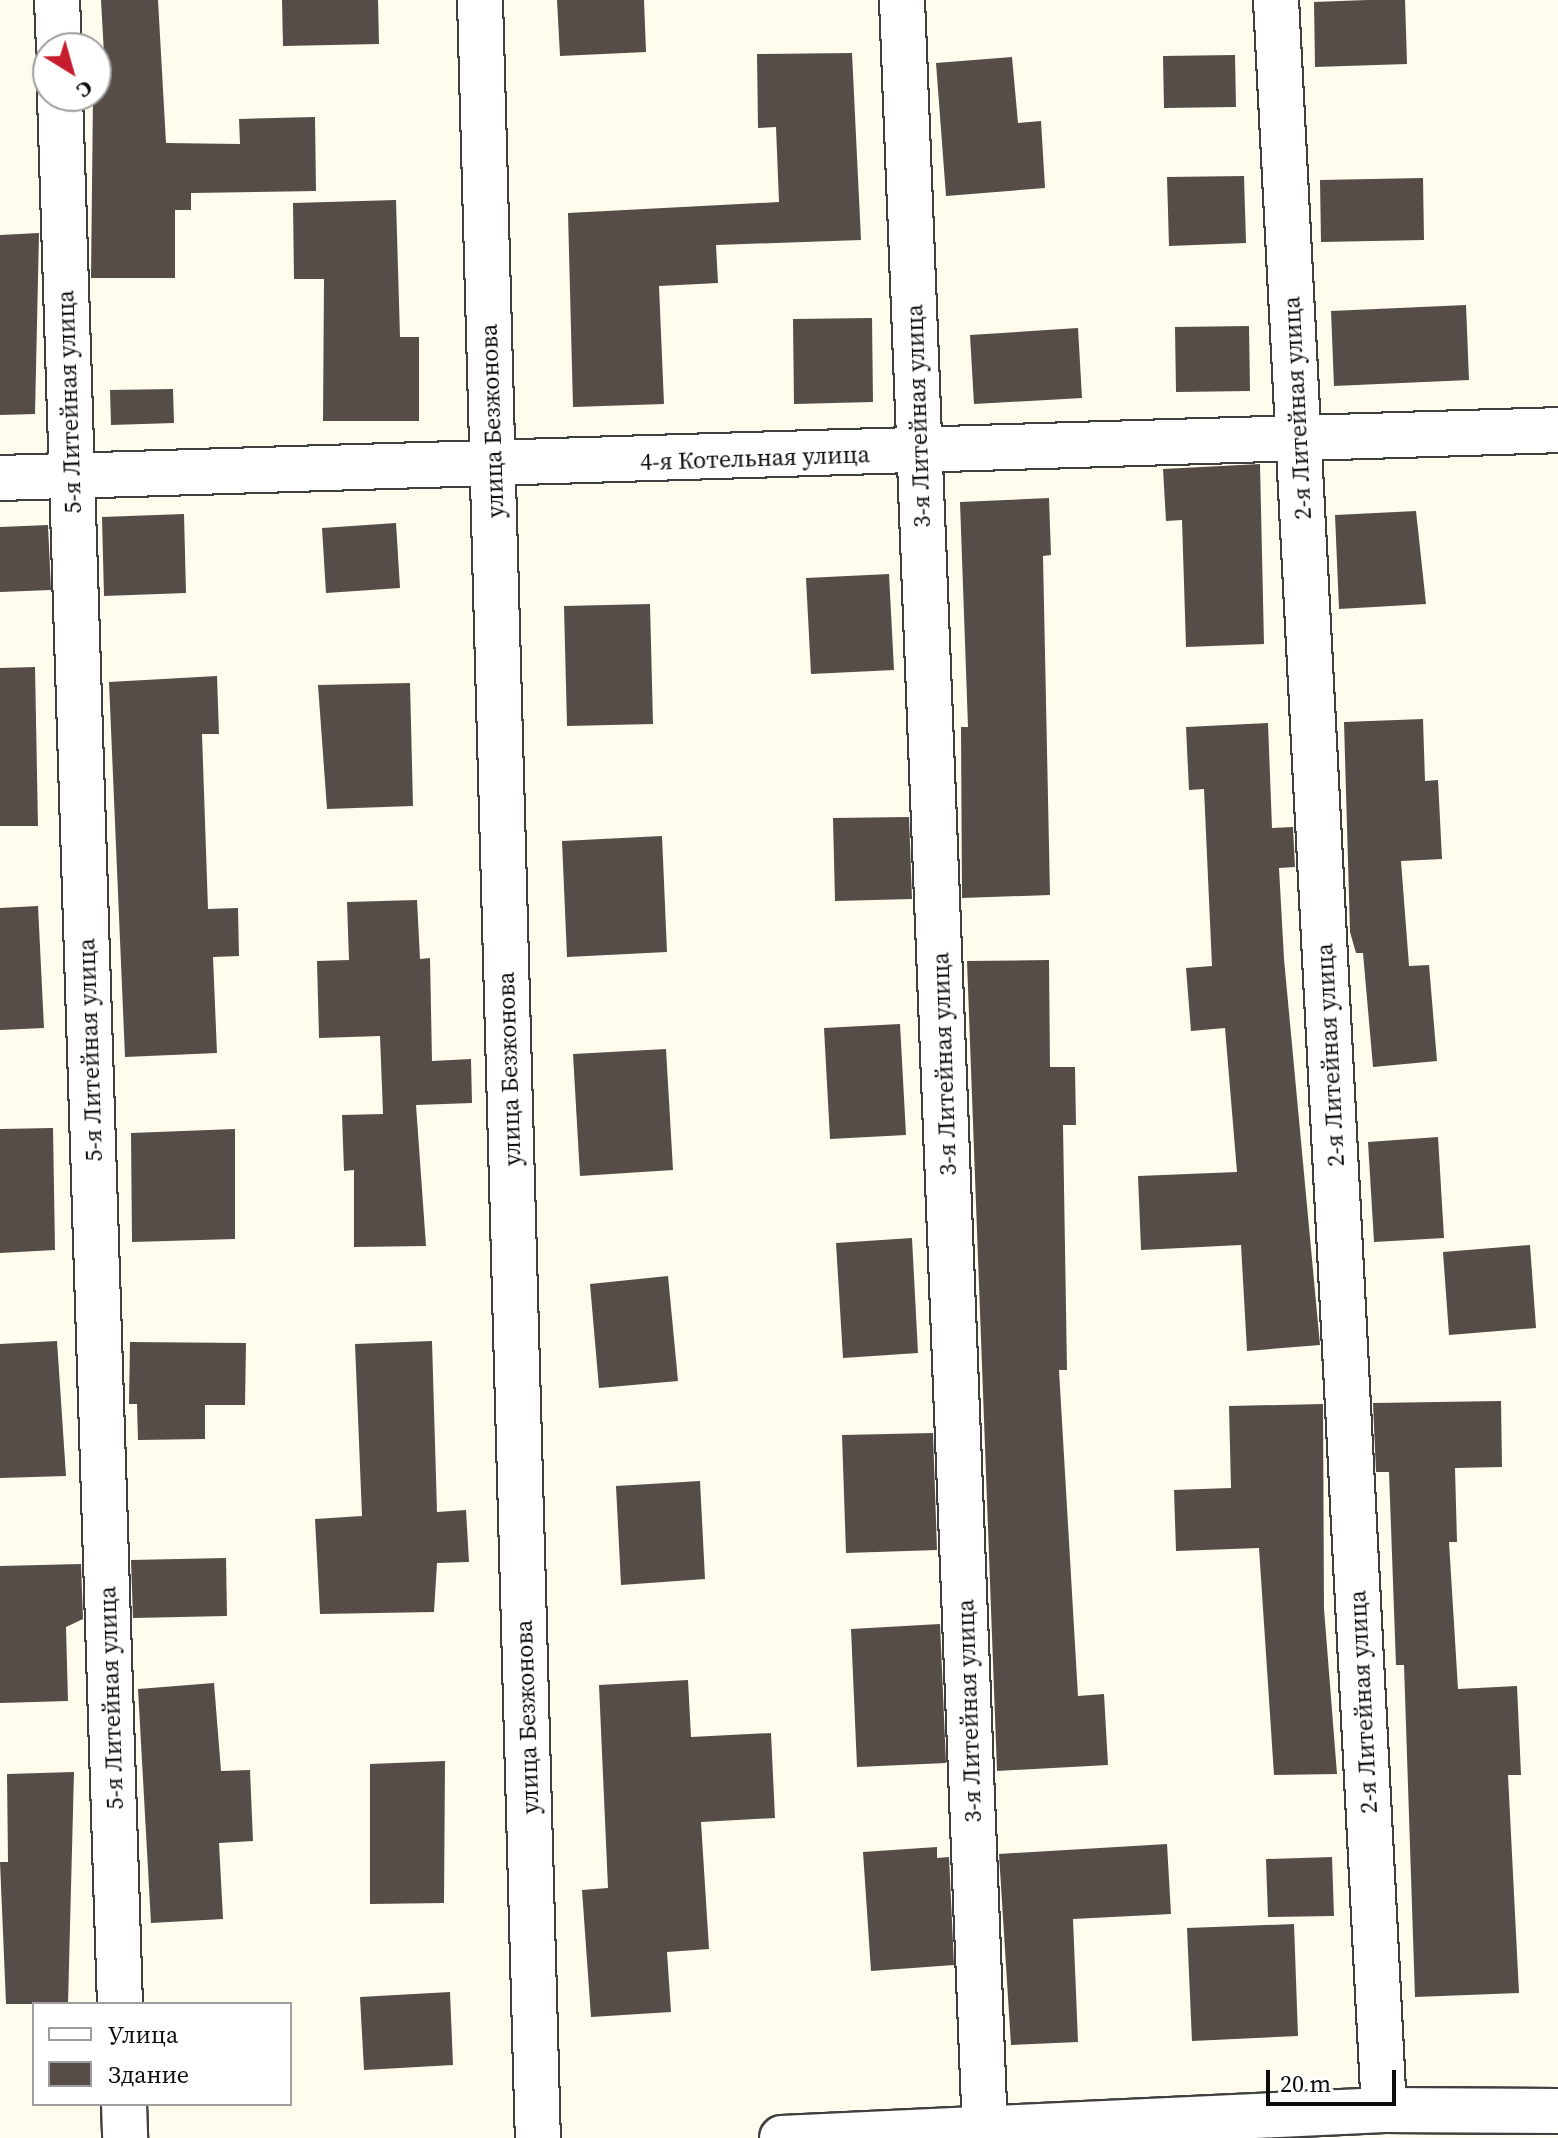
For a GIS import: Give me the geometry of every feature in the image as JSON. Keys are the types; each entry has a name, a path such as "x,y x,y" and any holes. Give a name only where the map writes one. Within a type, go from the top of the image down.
{"street":[{"path":"57,0 58,32"},
{"name":"улица Безжонова","path":"480,0 538,2138"},
{"name":"3-я Литейная улица","path":"902,0 985,2128"},
{"name":"2-я Литейная улица","path":"1276,0 1384,2110"},
{"name":"5-я Литейная улица","path":"60,112 120,2002"},
{"name":"4-я Котельная улица","path":"0,478 1299,443 1558,430"},
{"path":"124,2106 125,2138"},
{"path":"782,2138 1384,2110 1558,2111"}],"building":[{"path":"101,0 158,0 166,143 240,144 239,119 315,117 316,191 191,193 191,210 175,210 175,278 91,278 93,112 112,112 112,32 103,32"},
{"path":"282,0 378,0 379,44 283,46"},
{"path":"557,0 644,0 646,52 560,56"},
{"path":"1405,0 1407,64 1315,67 1314,2"},
{"path":"852,53 861,240 716,245 718,283 659,286 664,404 573,407 568,213 779,202 776,127 758,128 757,54"},
{"path":"1235,55 1236,107 1164,108 1163,56"},
{"path":"1012,57 1018,123 1041,121 1045,188 946,196 936,63"},
{"path":"1244,176 1246,243 1169,246 1167,177"},
{"path":"1423,178 1424,240 1321,242 1320,180"},
{"path":"396,200 400,337 419,337 419,421 323,421 324,279 294,279 293,203"},
{"path":"39,233 35,414 0,415 0,235"},
{"path":"1466,305 1469,380 1334,386 1331,311"},
{"path":"872,318 873,402 794,404 793,319"},
{"path":"1249,326 1250,391 1176,392 1175,327"},
{"path":"1078,328 1082,398 974,404 970,335"},
{"path":"173,389 174,423 111,425 110,390"},
{"path":"1260,464 1264,644 1186,647 1182,520 1166,521 1163,469"},
{"path":"1049,498 1051,555 1043,556 1050,895 962,898 961,727 968,727 960,502"},
{"path":"1416,511 1426,604 1339,609 1335,515"},
{"path":"184,514 186,593 104,596 102,517"},
{"path":"396,523 400,588 326,593 322,528"},
{"path":"48,525 51,590 0,592 0,527"},
{"path":"889,574 894,670 811,674 806,578"},
{"path":"650,604 653,724 567,726 564,606"},
{"path":"35,667 38,826 0,826 0,668"},
{"path":"217,676 219,734 202,734 208,909 238,908 239,956 213,957 217,1053 125,1057 109,682"},
{"path":"410,683 413,806 327,809 318,685"},
{"path":"1423,719 1425,781 1438,780 1442,859 1401,861 1409,966 1429,965 1437,1061 1373,1067 1363,953 1356,953 1350,932 1344,722"},
{"path":"1268,723 1272,828 1293,827 1295,867 1279,868 1284,959 1320,1345 1247,1351 1241,1245 1141,1250 1138,1176 1237,1172 1225,1028 1191,1031 1186,968 1212,966 1204,789 1189,790 1186,727"},
{"path":"909,817 912,899 835,901 833,818"},
{"path":"662,836 667,952 567,957 562,841"},
{"path":"417,900 420,959 430,958 432,1061 471,1059 472,1103 416,1105 426,1246 354,1247 354,1170 344,1171 342,1115 383,1114 380,1036 319,1038 317,961 349,960 347,902"},
{"path":"38,906 44,1028 0,1030 0,908"},
{"path":"1049,960 1050,1067 1075,1067 1076,1125 1063,1125 1067,1370 1059,1370 1078,1696 1104,1694 1108,1765 997,1771 967,961"},
{"path":"900,1024 906,1135 830,1139 824,1028"},
{"path":"666,1049 673,1170 580,1176 573,1054"},
{"path":"53,1128 55,1250 0,1253 0,1129"},
{"path":"235,1129 235,1239 132,1242 131,1133"},
{"path":"1438,1137 1444,1238 1374,1242 1368,1142"},
{"path":"912,1238 918,1353 843,1358 836,1243"},
{"path":"1530,1245 1536,1328 1449,1335 1443,1252"},
{"path":"668,1276 678,1381 599,1388 590,1284"},
{"path":"57,1341 66,1476 0,1478 0,1344"},
{"path":"432,1341 437,1512 466,1510 469,1562 437,1563 434,1612 320,1614 315,1519 362,1516 355,1344"},
{"path":"130,1342 246,1343 245,1405 205,1405 205,1439 138,1440 137,1404 129,1404"},
{"path":"1501,1401 1502,1467 1455,1468 1457,1542 1449,1542 1458,1689 1517,1686 1521,1775 1508,1775 1519,1993 1415,1997 1404,1665 1396,1665 1389,1472 1376,1472 1373,1403"},
{"path":"1323,1404 1324,1609 1337,1774 1274,1775 1259,1548 1176,1551 1174,1490 1231,1488 1229,1406"},
{"path":"933,1433 937,1550 846,1553 842,1435"},
{"path":"700,1481 705,1579 621,1585 616,1486"},
{"path":"226,1558 227,1616 133,1618 131,1560"},
{"path":"81,1564 83,1619 66,1627 68,1701 0,1703 0,1566"},
{"path":"940,1624 946,1763 857,1767 851,1629"},
{"path":"688,1680 691,1737 771,1733 775,1818 701,1822 709,1949 667,1952 671,2012 591,2017 582,1890 608,1888 599,1685"},
{"path":"214,1683 221,1771 250,1770 253,1841 219,1843 223,1919 151,1923 138,1689"},
{"path":"445,1761 444,1903 370,1904 370,1764"},
{"path":"74,1772 68,2002 6,2004 0,1862 8,1862 7,1774"},
{"path":"1167,1844 1171,1914 1073,1919 1078,2042 1011,2045 999,1854"},
{"path":"937,1847 937,1858 949,1857 954,1965 871,1971 863,1852"},
{"path":"1332,1857 1334,1916 1268,1917 1266,1859"},
{"path":"1294,1924 1298,2036 1192,2041 1187,1928"},
{"path":"450,1992 453,2065 364,2070 360,1997"}]}
